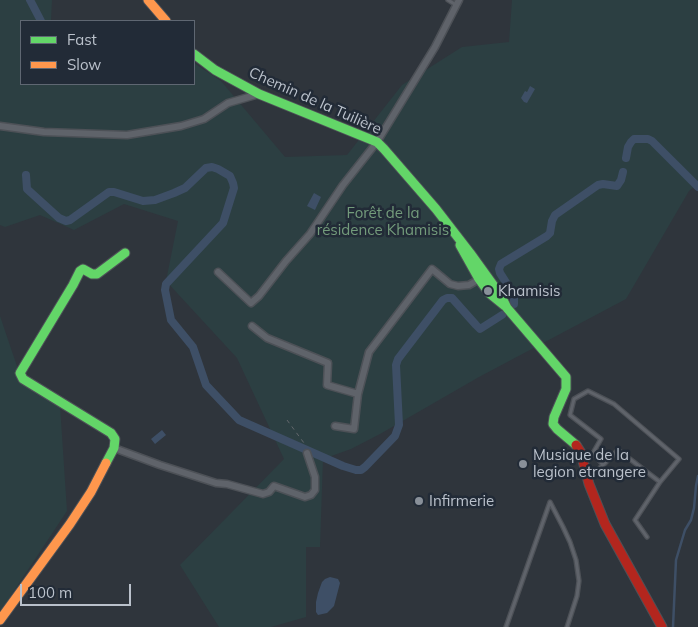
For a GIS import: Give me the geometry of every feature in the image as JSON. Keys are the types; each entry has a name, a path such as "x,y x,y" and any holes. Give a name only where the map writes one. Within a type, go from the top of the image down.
{"street":[{"path":"148,0 165,20"},
{"path":"218,272 252,303 259,296 310,234 343,185 377,142 434,48 458,2"},
{"name":"Chemin de la Tuilière","path":"195,55 215,70 259,94 377,142 406,174 453,232 482,276"},
{"path":"0,126 44,132 127,134 204,119 228,103 259,94"},
{"path":"0,620 91,492 114,448 115,439 111,432 23,379 20,373 80,271 83,269 92,274 97,274 125,253"},
{"path":"335,426 354,429 358,394 369,352 432,269 450,284 458,286 469,285 482,276"},
{"path":"482,276 498,292 507,308"},
{"path":"482,276 489,293 507,308 566,377 566,389 553,424 556,429 577,446 605,524 662,627"},
{"path":"252,326 267,338 328,363 327,385 358,394"},
{"path":"114,448 216,483 227,484 263,494 269,492 274,486 304,497 311,495 315,490 315,477 306,450"}],"lane":[{"path":"448,0 458,2"},
{"path":"602,465 593,453 601,439 570,415 574,399 588,391 614,404 679,459 660,482 635,520 647,537"},
{"path":"588,479 618,450 660,482"},
{"path":"506,627 550,502 570,542 576,560 579,581 577,596 567,627"}],"path":[{"path":"287,420 304,443 306,450"}],"green space":[{"name":"Forêt de la résidence Khamisis","path":"0,0 52,0 51,20 20,20 20,85 195,85 195,64 221,81 285,157 347,155 402,85 462,47 509,42 512,0 698,0 698,184 689,191 626,299 479,377 380,434 351,449 323,459 320,547 306,547 306,617 271,627 219,627 180,565 284,459 237,358 166,281 178,221 124,204 74,230 40,215 5,227 0,225"},
{"path":"0,316 21,378 60,405 67,511 0,612"}],"water":[{"path":"530,86 535,89 527,103 521,98"},
{"path":"314,193 321,197 315,210 307,206"},
{"path":"162,430 166,435 155,444 151,439"},
{"path":"330,577 338,579 340,583 334,606 327,613 318,615 316,612 316,602 318,593 322,582"}],"waterway":[{"path":"30,0 40,20"},
{"path":"626,158 628,147 634,139 648,139 698,187"},
{"path":"26,175 27,189 59,218 66,221 109,192 143,201 155,200 185,188 206,168 212,167 230,176 234,188 223,223 166,284 165,290 171,320 193,347 206,385 239,420 356,470 361,470 365,467 395,436 399,425 396,365 398,359 443,300 452,298 480,329 502,315"},
{"path":"514,304 514,295 500,273 501,264 547,236 550,233 555,215 598,185 617,186 623,172"},
{"path":"673,627 676,560 685,530 691,520 698,476"}],"traffic: fast":[{"path":"195,55 215,70 259,94 377,142 384,149 436,209 501,296 507,308 566,377 566,389 553,424 576,445"},
{"path":"460,245 489,293 505,306"},
{"path":"106,463 114,448 115,439 111,433 23,379 20,373 80,271 83,269 92,274 97,274 125,253"}],"traffic: slow":[{"path":"148,0 165,20"},
{"path":"0,620 70,524 91,492 106,463"}],"traffic: jam":[{"path":"576,445 581,453 589,484 605,524 662,627"}],"place":[{"name":"Khamisis","path":"488,291"},
{"name":"Musique de la legion etrangere","path":"523,464"},
{"name":"Infirmerie","path":"419,501"}]}
